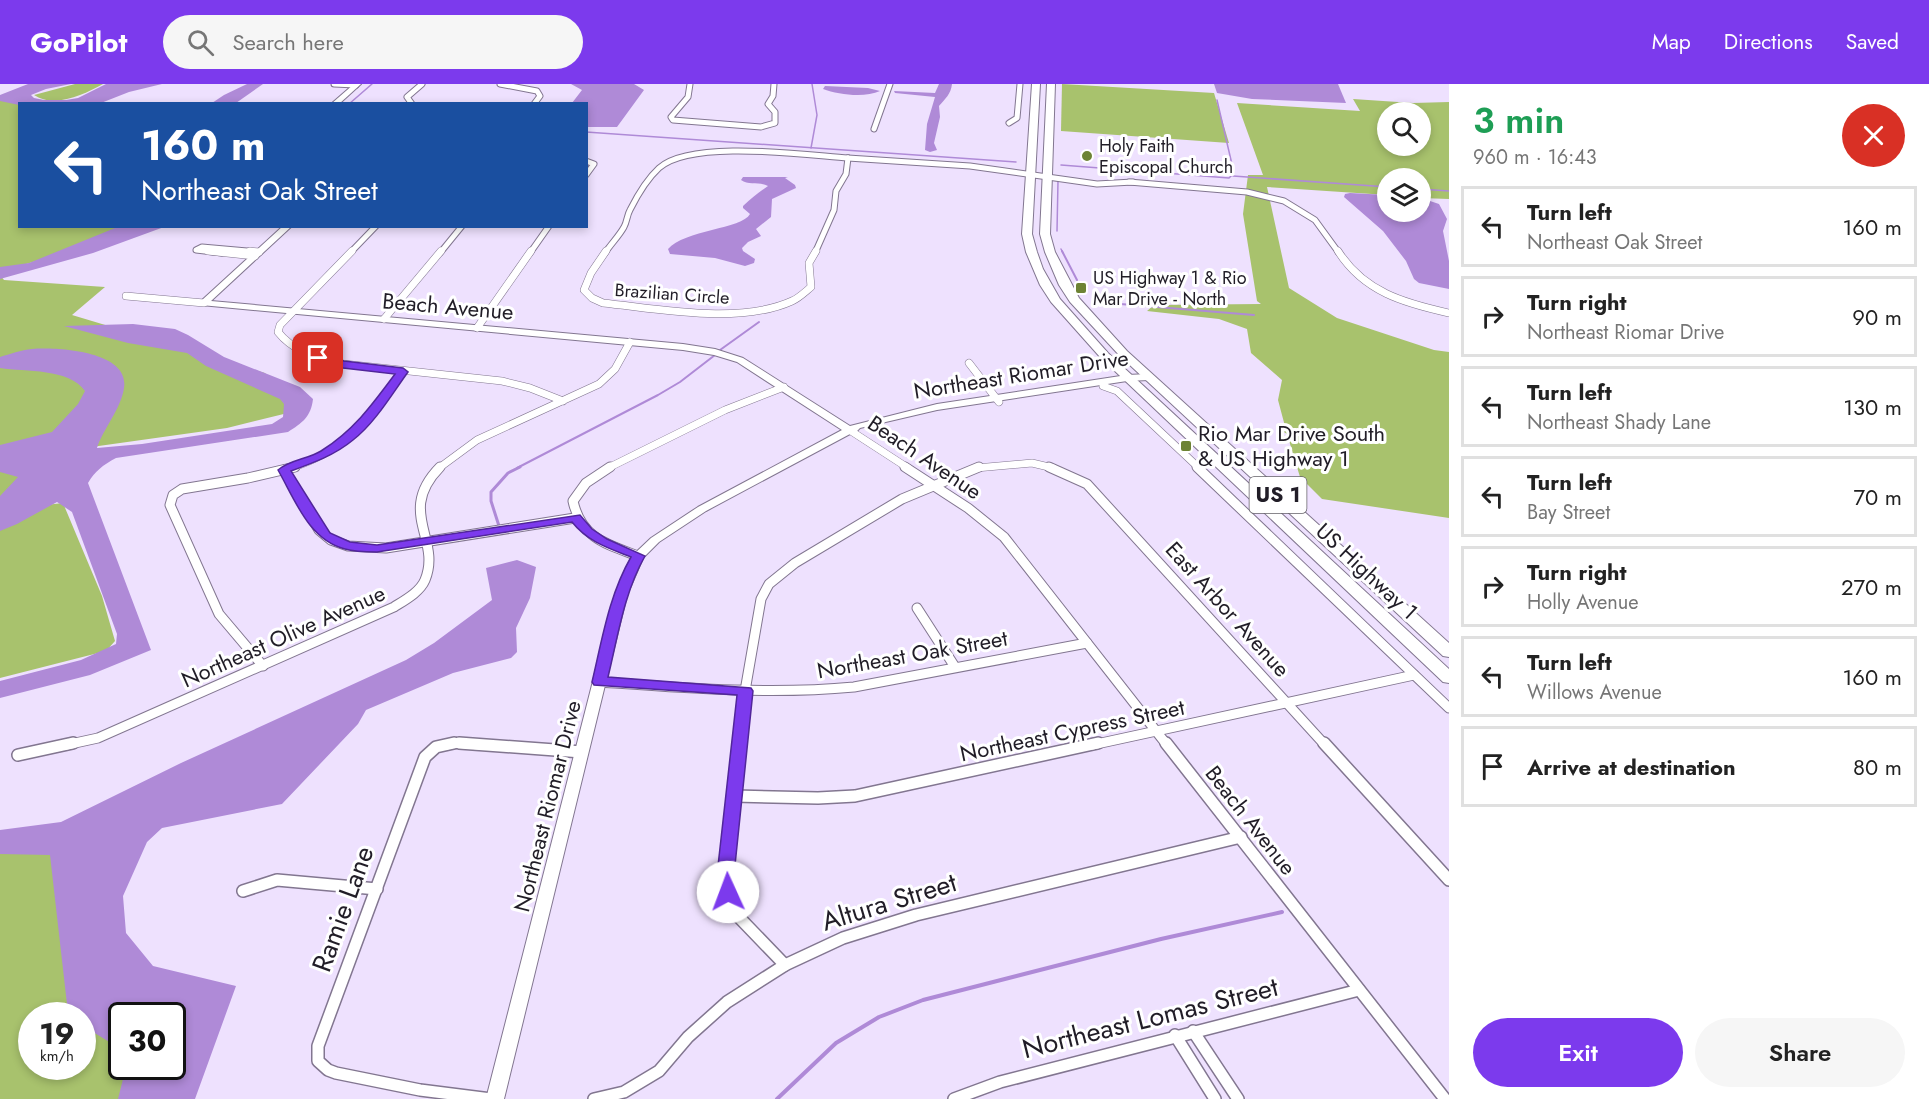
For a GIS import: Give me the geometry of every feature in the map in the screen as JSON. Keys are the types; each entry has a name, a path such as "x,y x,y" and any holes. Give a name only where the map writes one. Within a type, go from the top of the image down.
{"main road":[{"name":"US Highway 1","path":"1036,84 1027,234 1037,269 1047,289 1074,325 1129,380 1449,678"},
{"name":"US Highway 1","path":"1048,86 1052,176 1045,234 1056,270 1066,289 1088,318 1149,377 1449,652"}],"street":[{"path":"334,84 357,85"},
{"path":"410,102 407,97 422,84"},
{"path":"500,84 535,90 541,95 536,102"},
{"path":"690,84 688,97 674,112 671,117 673,120 761,127 775,123 775,112 768,104 773,96 774,84"},
{"path":"874,129 890,84"},
{"path":"1009,123 1017,118 1020,84"},
{"path":"336,102 357,85"},
{"name":"Brazilian Circle","path":"848,158 846,174 836,191 834,210 825,234 809,263 811,287 804,296 775,307 732,314 603,303 592,298 584,290 586,280 626,225 629,211 660,167 671,161 712,151 736,151 848,158 970,166 1097,184 1133,182 1248,191 1281,199 1318,222 1349,267 1360,279 1380,292 1413,304 1449,313"},
{"path":"204,303 286,228"},
{"path":"374,228 280,325 278,332 281,338 334,363 502,381 530,388 563,401"},
{"path":"384,319 460,228"},
{"path":"477,328 548,228"},
{"path":"202,247 257,254 196,250 202,247"},
{"name":"Beach Avenue","path":"126,296 683,347 724,354 740,360 968,508 1004,537 1445,1099"},
{"name":"Northeast Olive Avenue","path":"18,755 98,738 394,608 413,594 424,580 428,563 418,510 422,491 432,475 451,456 608,377 620,362 630,342"},
{"path":"969,363 998,400"},
{"path":"263,666 219,614 170,505 173,495 182,489 284,470 322,455 350,438 366,421 403,372"},
{"name":"Northeast Riomar Drive","path":"493,1099 621,595 629,573 639,556 655,540 702,509 851,430 867,429 919,415 998,400 1149,377"},
{"name":"Northeast Riomar Drive","path":"998,400 1103,386 1129,380"},
{"path":"1103,386 1117,391 1133,405 1449,708"},
{"path":"639,556 603,542 587,532 575,518 573,501 586,483 611,466 725,410 784,387"},
{"path":"1133,405 1138,401 1152,401"},
{"name":"East Arbor Avenue","path":"785,964 731,909 726,875 745,691 761,599 769,584 795,563 863,521 902,499 981,466 1012,463 1050,467 1087,483 1449,880"},
{"path":"284,470 319,530 331,540 348,546 370,549 575,518"},
{"path":"917,608 955,667"},
{"name":"Northeast Oak Street","path":"599,682 745,691 802,692 843,689 1087,643"},
{"name":"Northeast Cypress Street","path":"735,796 818,798 855,796 1414,675"},
{"name":"Ramie Lane","path":"493,1099 420,1090 350,1077 328,1070 318,1060 318,1046 425,757 436,747 455,743 582,752"},
{"name":"Altura Street","path":"594,1099 624,1092 659,1071 688,1037 727,1002 785,964 843,938 916,915 1240,837"},
{"path":"243,891 277,880 377,889"},
{"name":"Northeast Lomas Street","path":"954,1099 1000,1082 1175,1035 1359,990"},
{"path":"1193,1031 1238,1099"},
{"path":"1175,1035 1215,1099"}],"green space":[{"path":"75,84 103,84 79,96 60,100 51,101 34,95"},
{"path":"1062,84 1214,93 1229,143 1061,131"},
{"path":"0,98 18,103 18,228 145,228 0,272"},
{"path":"1353,99 1398,102 1377,102 1377,156 1431,156 1431,102 1449,102 1449,199 1431,198 1431,168 1377,168 1377,194 1267,187 1289,288 1337,318 1434,350 1449,352 1449,518 1322,499 1300,477 1287,434 1284,432 1286,430 1278,400 1282,380 1251,353 1247,329 1219,319 1147,311 1154,305 1261,304 1257,301 1243,214 1248,175 1263,175 1237,103 1360,111"},
{"path":"0,275 4,280 105,287 72,315 265,373 296,411 227,428 63,451 37,506 63,503 102,596 115,641 106,651 0,678"},
{"path":"0,851 55,852 78,1002 18,1002 18,1080 96,1080 96,1026 108,1031 108,1080 139,1080 132,1099 0,1099"}],"shaded area":[{"path":"28,84 71,84 46,89 31,95 44,100 66,100 78,98 106,84 162,84 129,92 104,102 18,102 18,105 0,101 0,95"},
{"path":"247,84 263,84 237,102 214,102"},
{"path":"571,84 634,84 644,90 617,127 588,127 588,102 573,102 582,90"},
{"path":"939,84 952,84 949,94 939,106 940,117 934,143 937,150 930,152 925,150 927,124 935,97 895,93 894,91 935,93"},
{"path":"1214,84 1338,84 1346,103 1252,99 1217,93"},
{"path":"825,86 868,88 880,91 852,95 823,89"},
{"path":"743,177 788,177 785,178 796,188 772,199 771,217 756,229 761,236 748,242 742,248 755,259 754,263 745,266 715,258 670,254 668,249 686,238 736,223 750,214 743,206 768,186 744,182 741,180"},
{"path":"1345,194 1377,194 1377,222 1431,222 1431,201 1439,204 1447,219 1443,231 1449,261 1449,289 1419,283 1414,279 1406,261 1383,231 1344,197"},
{"path":"115,228 161,228 93,253 0,279 0,267 29,263"},
{"path":"133,324 175,329 224,357 300,387 313,399 310,410 302,422 288,432 116,458 100,469 88,483 151,650 90,675 0,698 0,681 81,660 116,644 117,634 72,512 57,502 0,531 0,496 18,477 0,472 0,445 52,432 78,404 85,391 69,378 58,375 0,368 0,357 28,350 58,349 90,354 116,366 123,376 124,388 116,411 97,448 142,444 272,424 283,417 284,404 280,399 206,366 187,353 128,343 64,326"},
{"path":"517,560 536,567 530,598 516,628 517,652 511,658 453,673 366,710 358,724 282,804 162,828 147,842 123,896 126,933 153,966 236,986 195,1099 118,1099 123,1080 186,1080 186,1002 108,1002 108,1041 96,1034 96,1002 67,1002 50,855 0,854 0,830 61,822 181,763 406,660 434,643 492,600 486,568"}],"waterway":[{"path":"351,102 372,84"},
{"path":"811,148 817,115 812,84"},
{"path":"1061,165 1229,178 1234,173 1217,100"},
{"path":"588,132 811,148"},
{"path":"811,148 1016,162"},
{"path":"1233,176 1377,186"},
{"path":"1057,231 1058,181"},
{"path":"1431,190 1449,191"},
{"path":"1062,251 1077,280"},
{"path":"1096,302 1254,315"},
{"path":"720,350 759,322"},
{"path":"517,468 658,395 680,382 715,355"},
{"path":"499,526 491,501 491,492 508,473 520,467"},
{"path":"777,1099 836,1043 879,1017 923,1000 1161,939 1282,912"}],"place":[{"name":"Holy Faith Episcopal Church","path":"1087,156"},
{"name":"US Highway 1 & Rio Mar Drive - North","path":"1081,288"},
{"name":"Rio Mar Drive South & US Highway 1","path":"1186,446"}],"route":[{"path":"318,358 343,365 403,372 366,421 350,438 322,455 284,470 319,530 325,536 348,546 377,549 575,518 587,532 603,542 639,556 629,573 621,595 599,682 745,691 726,875 728,892"}]}
